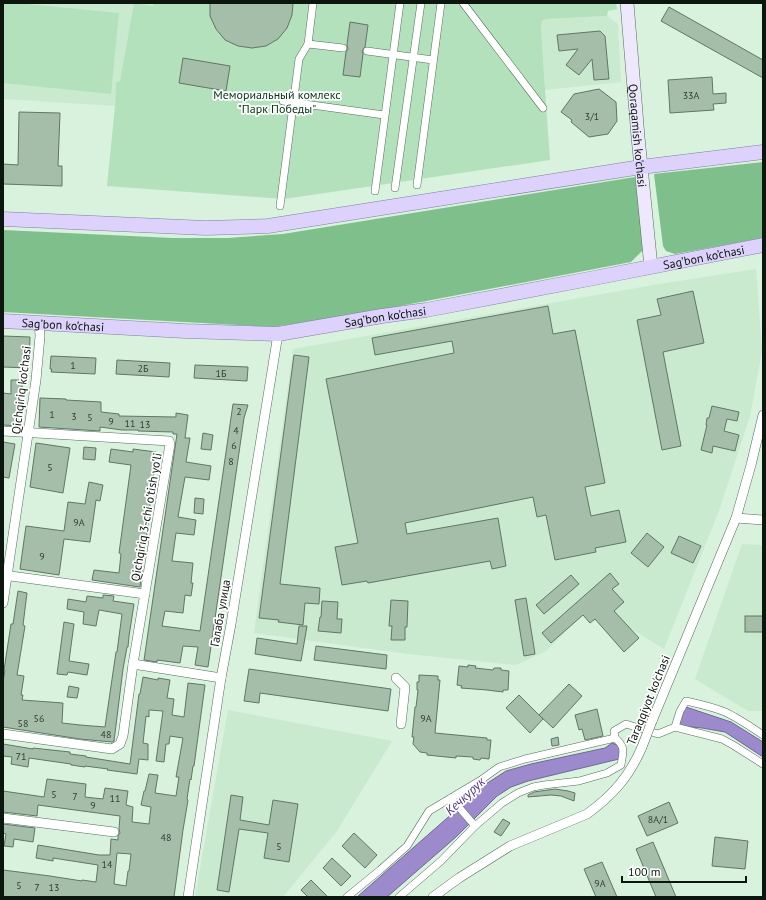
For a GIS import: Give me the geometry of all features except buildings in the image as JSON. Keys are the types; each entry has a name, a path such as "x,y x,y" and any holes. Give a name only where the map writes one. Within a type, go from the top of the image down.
{"main road":[{"name":"Qoraqamish ko'chasi","path":"627,3 654,266"},
{"name":"Qoraqamish ko'chasi","path":"634,3 644,167"},
{"path":"3,219 206,228 268,226 644,167 763,152"},
{"name":"Sag’bon ko’chasi","path":"3,321 185,331 278,334 426,310 763,245"}],"street":[{"path":"280,206 299,59 308,44 313,3"},
{"path":"375,191 384,114 400,3"},
{"path":"395,188 421,3"},
{"path":"417,185 441,3"},
{"path":"463,3 543,108"},
{"path":"308,44 343,48"},
{"path":"367,51 433,60"},
{"path":"283,101 384,114"},
{"name":"Qichqiriq ko'chasi","path":"3,603 5,576 36,380 40,336 39,322"},
{"name":"Галаба улица","path":"188,897 221,678 278,334"},
{"name":"Taraqqiyot ko'chasi","path":"434,897 458,878 510,846 587,814 612,793 626,777 642,747 736,518 763,415"},
{"path":"3,431 28,432"},
{"name":"Qichqiriq 3-chi o'tish yo'li","path":"3,734 112,749 120,744 123,736 133,664 170,444 169,441 28,432"},
{"path":"736,518 763,520"},
{"name":"Qichqiriq 3-chi o'tish yo'li","path":"5,576 145,594"},
{"path":"133,664 221,678"},
{"path":"396,678 405,687 401,724"},
{"path":"675,726 680,711 686,701 716,709 736,718 763,735"},
{"path":"399,897 441,861 475,826 502,803 518,793 533,787 593,778 621,765 624,750 621,743 615,738 614,731 626,724 658,734 675,726 710,735 733,745 763,764"},
{"path":"347,897 407,846 429,811 499,767 525,759 615,738"},
{"path":"451,798 475,826"},
{"path":"3,818 114,832"}],"shaded area":[{"path":"3,3 134,3 120,82 116,82 115,106 3,99"},
{"path":"134,3 154,3 153,6"},
{"path":"607,16 618,24 621,82 545,90 541,27 542,21 546,19"},
{"path":"756,269 762,351 750,416 720,508 664,649 593,605 546,651 516,665 408,654 254,633 293,349 653,285"},
{"path":"742,544 763,545 763,711 748,711 695,679"},
{"path":"686,707 731,722 763,742 763,757 725,732 680,726 677,722"},
{"path":"228,710 392,741 337,831 283,897 195,897"},
{"path":"612,743 617,745 620,749 619,759 528,781 511,787 497,796 456,837 387,897 357,897 486,784 506,771 605,748"}],"green space":[{"path":"3,3 17,3 119,13 111,94 3,83"},
{"name":"Мемориальный комлекс \"Парк Победы\"","path":"134,3 153,6 154,3 616,3 617,9 608,11 607,16 546,19 542,21 541,27 550,160 284,199 107,186 116,82 120,81"},
{"path":"763,162 763,238 675,254 666,251 663,246 654,174"},
{"path":"635,177 644,249 631,262 358,314 273,327 3,312 3,230 173,238 228,238 283,234"}],"water label":[{"name":"Кечкурук","path":"465,796"}]}
